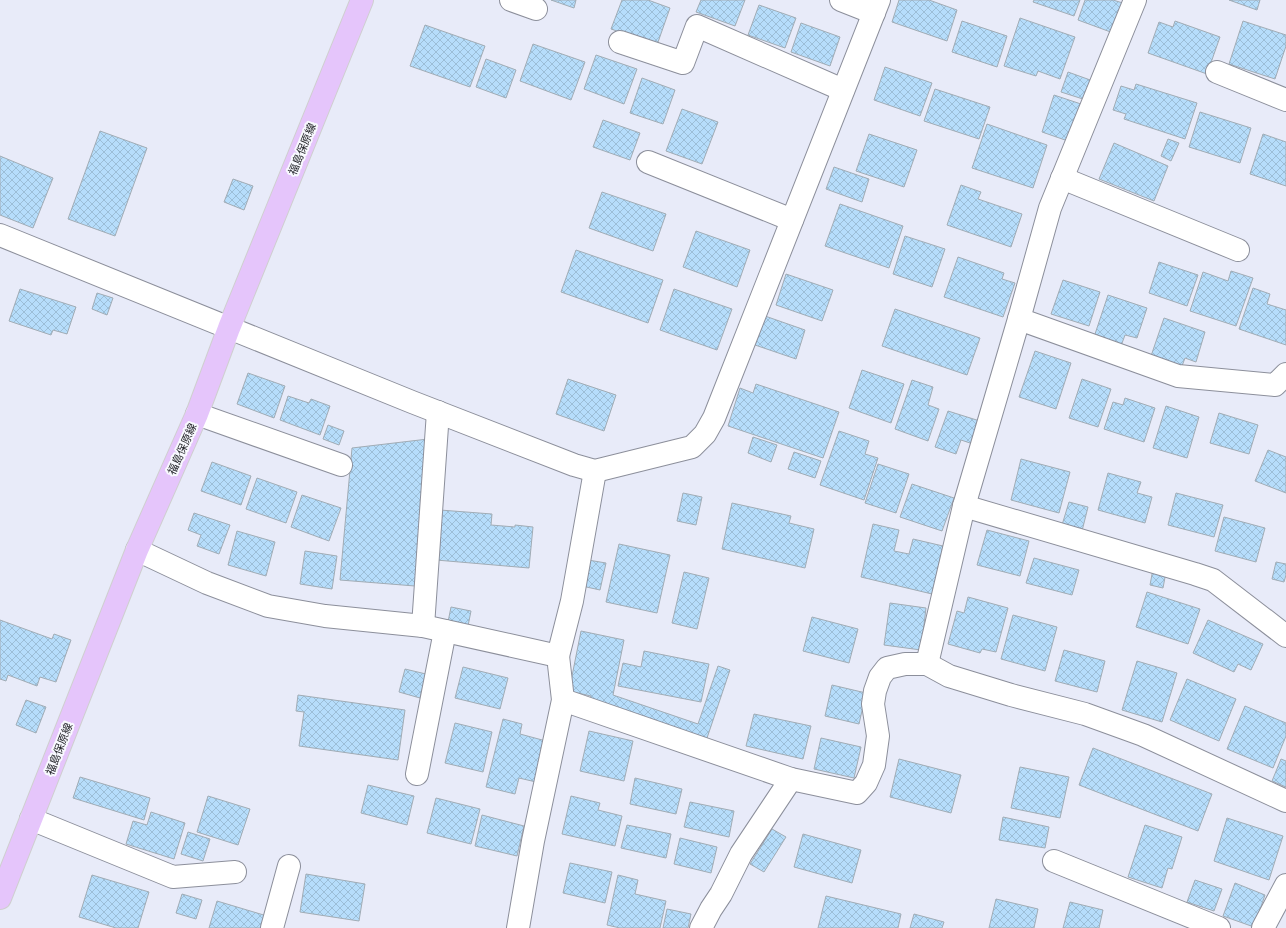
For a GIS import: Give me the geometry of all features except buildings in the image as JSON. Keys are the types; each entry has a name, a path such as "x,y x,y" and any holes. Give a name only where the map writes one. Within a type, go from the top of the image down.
{"main road":[{"name":"福島保原線","path":"0,898 137,550 197,414 229,328 362,0"}],"street":[{"path":"511,0 536,9"},
{"path":"0,235 412,402 595,471 692,447 705,434 714,418 876,6 841,0"},
{"path":"927,664 964,506 1050,208 1135,0"},
{"path":"620,42 684,63 697,26 843,90"},
{"path":"1217,72 1286,100"},
{"path":"648,162 792,220"},
{"path":"1062,178 1238,250"},
{"path":"1019,319 1178,376 1275,385 1286,374"},
{"path":"423,626 438,412"},
{"path":"197,414 341,465"},
{"path":"518,928 533,841 563,700 558,656 572,601 595,471"},
{"path":"964,506 1213,580 1286,636"},
{"path":"137,550 207,583 268,606 325,616 423,626 558,656"},
{"path":"417,774 445,631"},
{"path":"563,700 791,779 857,793 866,783 874,765 878,736 872,704 880,677 887,668 894,666 905,664 927,664 949,676 1011,695 1085,714 1143,735 1286,801"},
{"path":"701,928 710,909 721,894 741,854 791,779"},
{"path":"31,819 173,877 235,872"},
{"path":"1054,861 1219,928"},
{"path":"272,928 289,866"},
{"path":"1263,928 1286,886"}]}
